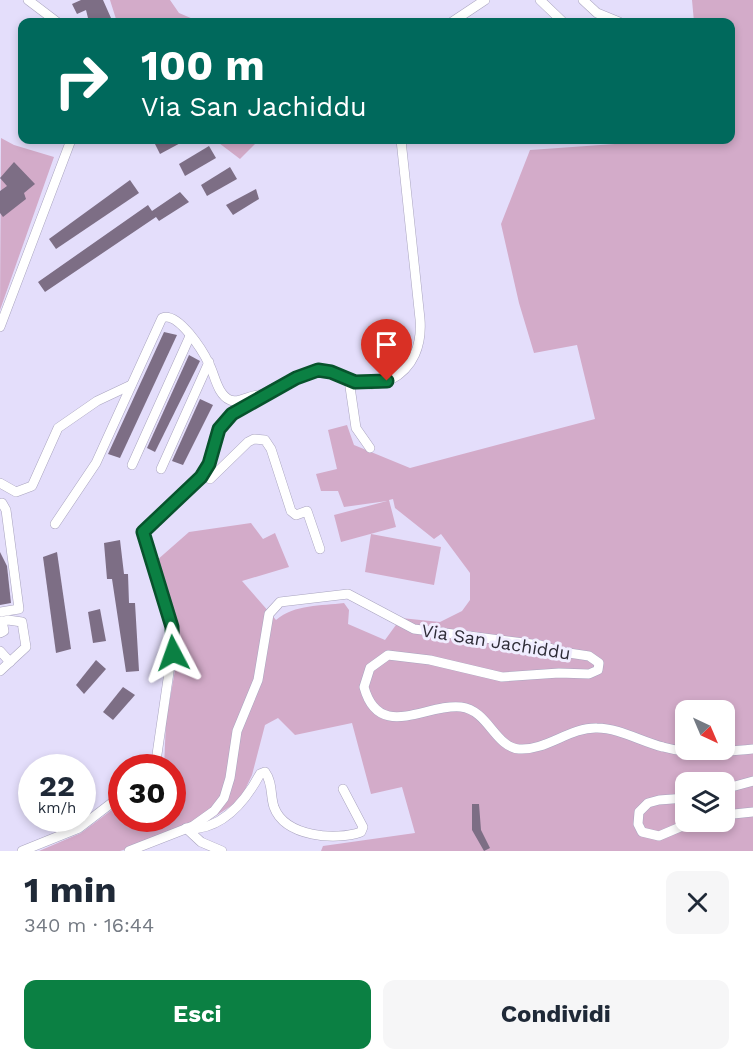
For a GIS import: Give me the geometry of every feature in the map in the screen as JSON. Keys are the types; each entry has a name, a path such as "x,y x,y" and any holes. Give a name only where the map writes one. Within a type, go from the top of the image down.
{"street":[{"path":"28,0 52,18"},
{"path":"458,18 485,0"},
{"path":"540,0 559,18"},
{"path":"583,0 597,13 609,18"},
{"path":"0,327 69,144"},
{"path":"157,754 174,638 143,532 182,497 204,473 223,422 232,414 296,378 318,370 367,383 390,380 412,359 421,343 401,144"},
{"path":"55,524 96,463 162,318 176,319 209,362 222,393 230,400 237,401 256,394 264,395"},
{"path":"132,465 190,336"},
{"path":"161,469 209,362"},
{"path":"349,380 356,428 370,448"},
{"path":"0,483 16,492 32,486 58,428 99,399 132,385"},
{"path":"204,473 210,479 248,442 254,439 265,440 271,449 291,511 296,515 308,511 320,549"},
{"path":"1,501 6,510 19,609 1,618"},
{"name":"Via San Jachiddu","path":"186,829 214,811 227,793 234,739 256,686 269,614 276,605 291,599 348,594 414,629 540,645 562,652 589,656 599,663 598,670 589,674 502,677 424,659 388,655 370,668 364,687 375,708 391,717 400,718 450,708 468,709 484,719 507,744 518,749 535,746 580,730 600,728 665,748 688,752 753,749"},
{"path":"0,633 4,631 1,618"},
{"path":"0,670 26,647 24,624 19,620 1,618"},
{"path":"0,651 10,662"},
{"path":"186,829 203,829 232,812 253,788 260,774 265,772 270,780 274,806 279,816 294,828 309,834 351,836 361,832 363,827 343,789"},
{"path":"735,786 753,782"},
{"path":"675,799 648,803 639,812 638,824 642,832 659,836 675,829"},
{"path":"22,851 79,828 108,806"},
{"path":"735,814 753,812"},
{"path":"186,829 201,842 222,851"},
{"name":"Via San Jachiddu","path":"131,851 178,832"}],"shaded area":[{"path":"110,0 170,0 179,13 191,18 116,18"},
{"path":"692,0 753,0 753,851 321,851 323,846 415,833 402,787 371,794 352,723 295,735 278,718 265,725 252,775 240,800 199,827 186,831 186,754 165,754 166,721 180,642 156,561 189,532 251,523 263,539 275,533 289,567 242,581 276,620 300,608 344,603 349,610 348,624 385,640 401,618 440,622 462,611 470,600 470,573 441,534 434,539 395,508 393,499 389,500 396,527 341,542 334,515 387,501 344,507 338,491 321,491 316,474 337,469 328,430 347,425 354,445 410,468 595,419 577,345 534,353 519,303 501,224 530,150 615,144 735,144 735,18 694,18"},
{"path":"1,138 14,145 54,157 0,310"},
{"path":"220,144 255,144 240,159"},
{"path":"371,534 441,547 434,585 365,572"},
{"path":"108,813 108,832 183,832 120,851 39,851 82,832 96,832 96,822"}],"building":[{"path":"81,0 103,0 111,18 88,18 86,10 77,14 72,4"},
{"path":"155,144 179,144 160,154"},
{"path":"209,146 216,158 185,176 179,164"},
{"path":"14,162 35,184 24,193 26,199 3,217 0,213 0,191 7,186 0,178"},
{"path":"230,167 237,179 207,196 201,185"},
{"path":"130,180 139,193 56,249 49,239"},
{"path":"256,189 259,199 233,215 226,205"},
{"path":"180,192 189,202 159,221 156,217 45,292 38,282 148,205 152,211"},
{"path":"164,332 177,335 120,458 108,454"},
{"path":"189,355 200,361 155,452 147,448"},
{"path":"200,399 213,405 183,465 172,461"},
{"path":"120,540 124,574 128,574 129,603 135,603 139,671 126,672 112,579 107,579 104,543"},
{"path":"0,552 7,566 11,603 0,605"},
{"path":"57,552 71,649 56,653 43,557"},
{"path":"100,609 106,641 93,643 88,612"},
{"path":"96,660 106,669 84,694 76,685"},
{"path":"123,687 135,695 113,720 103,712"},
{"path":"472,804 479,804 481,830 490,848 484,851 472,830"}],"route":[{"path":"173,653 172,627 143,532 148,524 171,507 201,477 209,464 223,422 244,407 310,372 325,370 361,383 387,381"}]}
